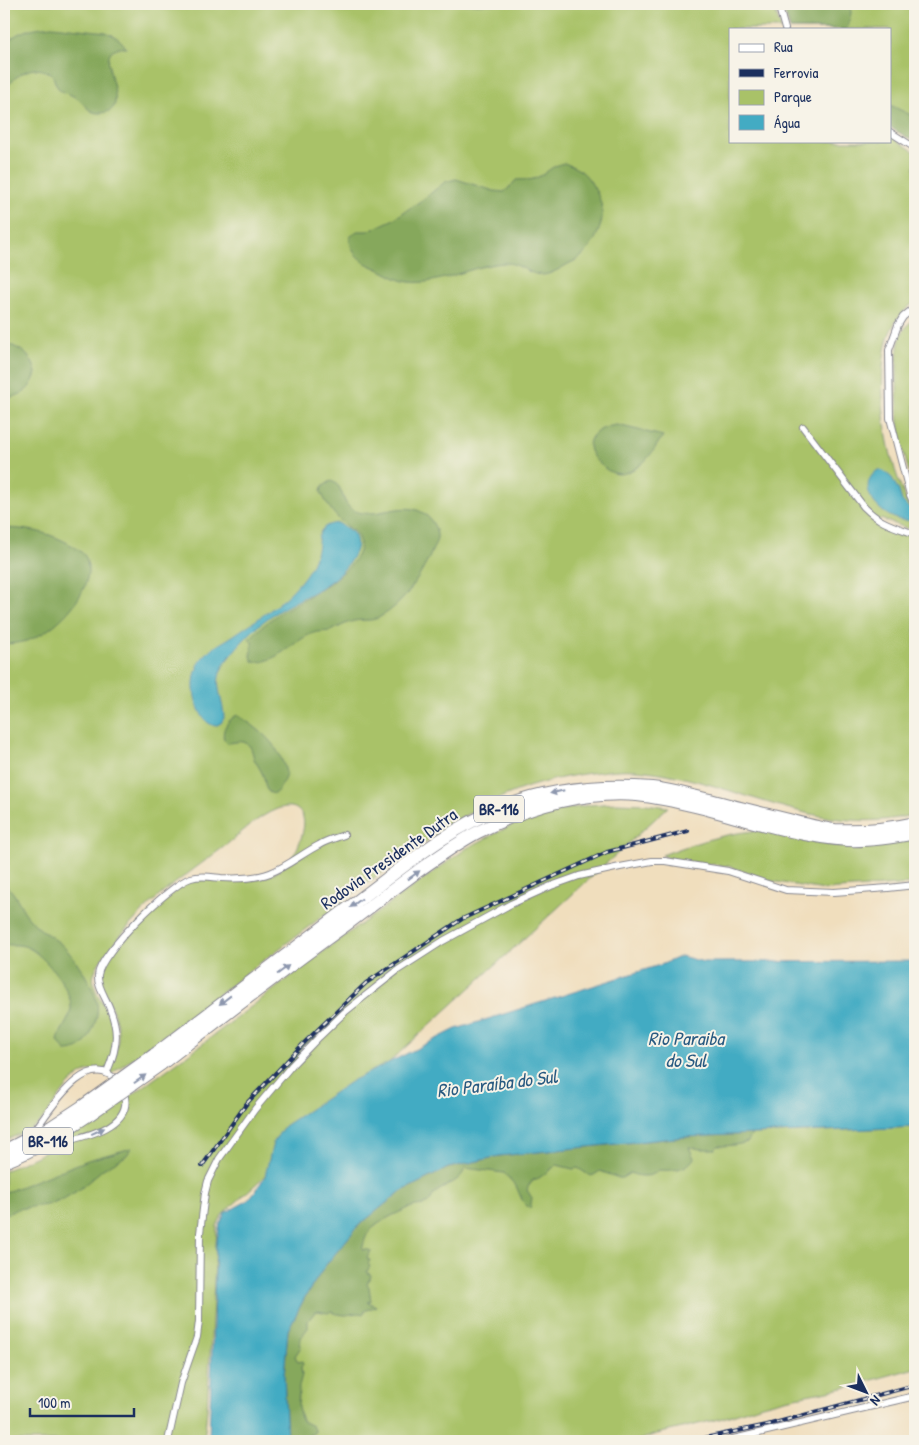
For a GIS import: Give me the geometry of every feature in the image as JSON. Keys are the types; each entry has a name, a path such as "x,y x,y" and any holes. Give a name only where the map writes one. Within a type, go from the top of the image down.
{"highway":[{"name":"Rodovia Presidente Dutra","path":"158,1059 242,987 445,837 501,808 532,798 563,790 588,788 653,789 680,793 833,830 891,828 915,823"},
{"name":"Rodovia Presidente Dutra","path":"4,1151 58,1135 87,1110 443,854 477,832 530,810 589,796 636,795 667,799 824,837 865,840 898,837 915,833"},
{"name":"Rodovia Presidente Dutra","path":"4,1162 21,1156 31,1144"}],"street":[{"path":"778,4 785,28"},
{"path":"892,133 915,148"},
{"path":"915,307 898,325 892,338 889,350 888,380 890,418 910,495 915,506"},
{"path":"803,427 864,507 874,517 886,524 915,534"},
{"path":"107,1072 115,1052 116,1032 113,1014 99,984 98,973 104,960 118,943 161,898 191,878 206,876 242,879 271,873 322,843 344,835"},
{"path":"168,1441 181,1382 197,1337 200,1233 208,1181 219,1159 255,1109 319,1037 344,1012 398,970 443,941 511,904 551,886 580,876 652,861 665,861 728,871 786,890 834,892 914,885"},
{"path":"94,1071 107,1072 121,1086 125,1095 124,1108 116,1121 97,1133 31,1144 53,1106 78,1078 84,1074 94,1071"},
{"path":"724,1441 915,1396"}],"green space":[{"path":"4,4 773,4 781,28 729,28 729,142 892,142 892,137 915,152 915,302 898,318 892,328 885,351 882,382 884,416 889,446 901,487 908,503 915,512 915,531 880,519 878,523 915,539 915,814 880,820 845,820 775,805 671,775 636,770 614,770 579,775 530,786 484,805 434,836 352,894 111,1074 109,1071 114,1058 118,1036 115,1017 99,978 105,963 139,923 168,897 189,882 203,880 252,880 274,873 283,867 297,848 304,822 301,813 296,808 277,809 256,821 165,891 136,918 116,941 103,957 93,980 97,993 110,1017 114,1035 114,1047 106,1070 94,1070 84,1073 75,1079 39,1123 27,1131 4,1141"},
{"path":"782,4 915,4 915,142 892,128 892,28 790,28"},
{"path":"782,4 850,4 851,13 847,28 790,28"},
{"path":"52,26 106,32 118,38 124,45 126,48 115,49 110,54 110,72 115,94 115,103 111,110 101,113 92,112 78,99 60,90 52,74 38,69 22,73 13,80 4,92 4,44 26,30"},
{"path":"892,106 915,117 915,142 892,128"},
{"path":"564,163 585,174 600,199 602,218 595,239 585,253 577,260 551,273 537,274 516,265 505,263 481,267 433,281 409,282 395,278 365,262 354,252 350,242 350,237 357,231 368,231 392,220 445,182 456,179 494,191 504,192 516,180 534,179 555,166"},
{"path":"915,318 915,488 900,434 897,367 899,341 907,326"},
{"path":"4,343 16,347 25,353 32,361 36,373 31,384 24,392 4,398"},
{"path":"617,425 663,436 643,463 630,471 620,474 610,472 602,466 594,458 589,445 594,434 600,430"},
{"path":"331,481 336,483 347,504 355,511 372,513 409,508 418,510 426,515 436,529 437,538 435,545 409,591 389,612 374,619 354,621 330,631 313,633 269,660 254,662 251,655 252,642 249,639 277,615 316,592 343,572 354,561 359,550 358,537 334,513 321,492 322,487"},
{"path":"4,528 40,532 64,541 84,554 88,570 86,583 80,596 60,620 37,636 12,644 4,644"},
{"path":"237,715 254,726 268,739 279,754 286,773 277,792 270,793 266,789 263,776 251,749 246,743 227,743 224,740 223,736 226,725"},
{"path":"616,803 668,807 222,1215 217,1226 204,1441 4,1441 4,1171 37,1156 107,1113 201,1045 332,945 467,848 510,826 533,818 561,810"},
{"path":"753,831 915,838 915,881 912,884 824,890 771,881 728,866 673,860 662,855 718,837"},
{"path":"4,884 13,893 34,924 61,944 72,956 92,988 97,1003 96,1018 89,1037 78,1048 65,1051 58,1041 71,1008 67,992 56,973 41,957 27,947 4,945"},
{"path":"915,1127 915,1368 844,1388 762,1405 723,1418 653,1435 637,1441 286,1441 284,1375 325,1266 448,1168 684,1137"},
{"path":"752,1134 748,1142 740,1144 718,1146 715,1149 689,1147 694,1158 687,1165 674,1170 659,1170 649,1176 630,1173 619,1178 600,1171 590,1176 578,1168 573,1169 557,1165 533,1180 529,1185 527,1190 532,1198 530,1209 523,1202 516,1186 504,1173 465,1168 457,1180 434,1194 427,1204 414,1206 378,1224 368,1234 362,1250 371,1251 367,1258 370,1260 368,1264 370,1266 367,1272 371,1275 367,1283 371,1301 367,1302 376,1306 365,1311 363,1314 345,1315 333,1313 332,1311 328,1313 318,1311 308,1321 308,1328 300,1338 301,1347 295,1356 298,1362 302,1361 303,1364 301,1367 302,1375 299,1386 298,1408 302,1421 312,1426 315,1432 300,1439 300,1441 287,1441 284,1375 288,1330 305,1297 325,1266 358,1226 400,1192 448,1168 499,1156 684,1137"},
{"path":"132,1148 126,1156 103,1169 80,1189 65,1198 46,1205 17,1209 4,1215 4,1193 88,1160"}],"water":[{"path":"878,470 884,471 892,478 902,501 915,514 911,520 892,517 875,504 868,487 870,478"},
{"path":"338,523 355,535 355,552 348,564 328,583 268,618 241,643 223,666 220,673 219,689 224,718 221,723 215,726 208,723 203,718 194,693 195,676 201,660 212,649 263,616 289,594 309,570 317,550 321,531 326,526"},
{"name":"Rio Paraiba do Sul","path":"681,956 704,962 915,961 915,1127 684,1137 499,1156 448,1168 400,1192 358,1226 325,1266 305,1297 288,1330 284,1375 287,1441 208,1441 216,1246 220,1224 225,1213 247,1201 257,1189 265,1176 273,1143 284,1126 352,1081 456,1029 663,964"}],"railway":[{"path":"202,1166 247,1103 305,1042 366,983 462,919 607,852 688,831"},
{"path":"690,1441 767,1425 915,1385"}],"water label":[{"name":"Rio Paraíba do Sul","path":"497,1083"}]}
